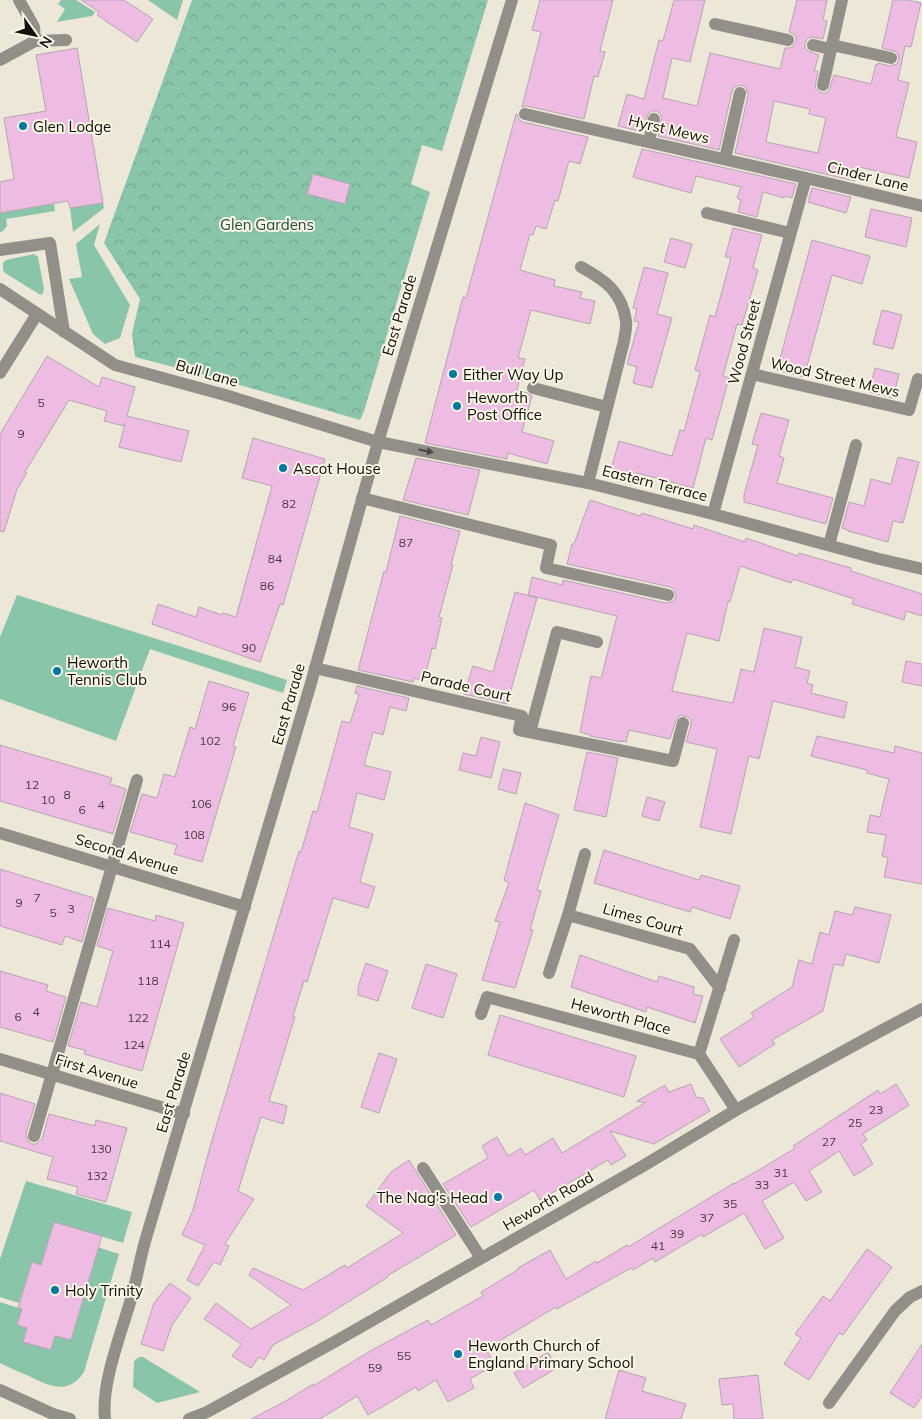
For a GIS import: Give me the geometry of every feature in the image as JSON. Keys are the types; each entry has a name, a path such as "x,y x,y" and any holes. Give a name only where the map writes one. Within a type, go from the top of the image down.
{"street":[{"path":"19,0 34,27 35,41"},
{"name":"East Parade","path":"105,1419 104,1400 108,1378 132,1296 146,1238 315,668 378,442 512,0"},
{"path":"823,85 842,0"},
{"path":"715,24 788,40"},
{"path":"0,60 35,41 66,40"},
{"path":"813,45 891,58"},
{"path":"725,159 740,93"},
{"name":"Hyrst Mews","path":"525,114 806,178"},
{"path":"649,142 654,119"},
{"name":"Cinder Lane","path":"806,178 922,206"},
{"name":"Wood Street","path":"713,514 806,178"},
{"path":"707,213 790,233"},
{"path":"0,250 50,243 64,332"},
{"path":"582,267 601,278 614,290 623,307 626,322 624,341 588,483"},
{"name":"Bull Lane","path":"0,289 115,365 225,395 378,442"},
{"path":"0,374 37,314"},
{"name":"Wood Street Mews","path":"752,374 909,410 918,379"},
{"path":"533,388 607,407"},
{"name":"Eastern Terrace","path":"378,442 588,483 922,569"},
{"path":"829,546 856,445"},
{"path":"362,498 551,545 546,568 668,595"},
{"path":"596,642 557,632 530,732 673,761 683,723"},
{"name":"Parade Court","path":"315,668 522,716 519,730 530,732"},
{"path":"34,1136 137,780"},
{"name":"Second Avenue","path":"0,833 245,907"},
{"path":"550,972 585,854"},
{"name":"Limes Court","path":"568,915 690,949 720,988"},
{"path":"734,940 699,1054 736,1110"},
{"name":"Heworth Place","path":"481,1014 487,997 699,1054"},
{"name":"Heworth Road","path":"189,1419 225,1402 643,1166 736,1110 922,1009"},
{"name":"First Avenue","path":"0,1059 184,1114"},
{"path":"423,1168 481,1258"},
{"path":"829,1403 895,1311 910,1297 922,1290"},
{"path":"0,1390 53,1414 70,1419"}],"green space":[{"path":"61,0 76,0 95,12 92,16 57,22 65,9 58,4"},
{"path":"148,0 183,0 177,20"},
{"name":"Glen Gardens","path":"192,0 488,0 442,151 422,145 411,184 430,192 360,420 216,378 135,357 132,334 140,299 104,243"},
{"path":"103,203 104,208 73,232 70,208"},
{"path":"54,204 55,211 6,219 7,226 0,232 0,213"},
{"path":"100,224 94,245 130,305 120,338 105,344 93,334 69,279 82,277 76,244"},
{"path":"34,254 38,257 44,289 42,295 3,270 3,263 6,260"},
{"name":"Heworth Tennis Club","path":"17,595 287,680 283,693 150,649 116,741 0,699 0,637"},
{"path":"26,1181 132,1212 123,1243 54,1222 41,1265 32,1262 19,1303 0,1297 0,1259"},
{"path":"91,1245 119,1254 84,1372 71,1384 58,1387 44,1383 0,1363 0,1302 22,1309 17,1324 27,1328 57,1329 71,1340 89,1279"},
{"path":"139,1357 143,1357 200,1392 157,1403 133,1387 134,1361"}],"building":[{"path":"81,0 124,0 153,19 137,42 97,15 99,12"},
{"path":"540,0 613,0 600,51 605,52 598,77 594,76 584,119 527,106 522,107 541,32 532,30"},
{"path":"674,0 705,0 690,62 672,58 663,98 697,106 710,53 780,69 785,48 791,48 796,42 796,37 789,32 797,0 827,0 823,20 827,21 823,39 811,37 807,39 805,44 805,48 808,51 819,55 814,71 818,71 815,87 818,91 826,93 829,90 834,75 871,84 876,64 890,66 897,64 899,59 897,52 882,48 893,0 908,0 921,3 911,47 905,46 898,80 909,83 896,137 917,142 909,178 859,167 855,181 735,153 748,95 746,87 741,85 734,87 732,91 719,150 658,136 662,117 656,111 648,114 643,132 618,126 627,94 644,99 659,40 663,41","holes":["774,101 810,109 809,114 826,118 818,153 766,142"]},
{"name":"Glen Lodge","path":"77,48 103,203 70,208 68,201 0,213 0,182 14,179 4,118 46,111 36,55"},
{"path":"516,114 519,120 523,122 588,137 580,164 569,161 558,201 555,200 546,229 536,226 533,235 530,234 520,270 555,280 554,286 582,292 580,298 595,301 590,324 531,310 518,358 525,359 517,390 532,396 522,432 554,441 547,464 508,453 507,459 425,443 463,297 466,298"},
{"path":"642,149 796,184 792,198 785,196 784,198 763,192 757,217 738,212 741,200 737,198 741,187 696,176 691,193 633,177"},
{"path":"313,174 350,184 345,204 307,194"},
{"path":"812,188 851,197 846,213 808,202"},
{"path":"871,209 912,218 906,247 865,237"},
{"path":"733,228 762,235 753,268 758,270 742,325 737,324 723,376 729,378 712,440 706,438 693,488 637,473 636,475 611,469 619,441 672,456 680,430 684,431 700,372 695,370 710,315 715,317 731,258 725,257"},
{"path":"671,238 692,244 685,268 664,262"},
{"path":"812,240 870,256 862,284 832,275 804,377 777,370"},
{"path":"644,267 668,273 657,314 672,318 652,388 633,383 637,367 627,364 639,322 634,321 637,309 633,308"},
{"path":"882,310 902,315 893,349 873,344"},
{"path":"47,356 99,387 102,377 135,387 127,416 189,431 181,462 119,447 125,423 124,426 104,421 107,411 69,400 25,472 27,473 17,489 4,532 0,531 0,434"},
{"path":"875,368 899,374 893,398 869,392"},
{"path":"761,413 789,420 779,456 784,458 777,483 833,498 826,524 744,502 744,495 758,445 752,444"},
{"path":"253,438 325,459 283,605 280,604 260,662 152,624 158,604 196,617 199,607 222,615 223,613 236,617 272,486 242,478"},
{"path":"898,457 919,462 903,523 893,521 888,542 842,528 849,502 864,506 871,479 891,484"},
{"path":"416,458 480,470 468,515 403,500"},
{"path":"590,500 640,516 642,513 693,529 694,525 745,542 746,538 798,556 799,553 851,568 851,571 922,594 922,616 906,611 904,620 852,604 854,599 793,579 791,583 740,566 730,602 728,602 719,641 687,633 672,691 733,703 741,669 754,672 764,628 802,637 795,667 810,671 807,683 813,685 811,693 847,702 844,718 773,701 759,759 749,756 731,834 700,827 717,749 686,742 691,725 691,720 688,717 681,715 677,718 670,739 629,730 626,742 622,742 590,736 580,732 591,676 601,678 617,616 528,595 532,577 562,585 563,580 666,603 674,601 676,596 674,589 670,587 567,564 572,544 574,544"},
{"path":"400,516 460,531 439,617 442,618 435,649 432,648 424,681 414,678 413,682 358,670"},
{"path":"515,592 537,598 507,704 464,694 473,666 493,672"},
{"path":"906,661 922,664 922,686 902,682"},
{"path":"209,681 249,693 233,746 236,747 202,862 174,854 177,845 130,832 142,794 157,798 164,774 175,777 190,727 195,729"},
{"path":"357,686 409,698 406,711 390,707 383,735 373,732 364,765 391,772 384,800 357,793 349,827 373,834 360,882 375,887 368,908 333,898 307,982 304,981 269,1101 287,1106 283,1124 261,1117 238,1191 254,1199 225,1244 229,1246 220,1265 214,1262 198,1286 187,1280 205,1245 182,1235 193,1210 210,1147 299,851 301,852 313,811 317,812 342,721 350,723 359,695 355,693"},
{"path":"817,736 894,753 895,746 922,753 922,884 884,877 888,858 882,856 886,835 867,832 870,815 880,817 889,779 867,773 867,770 811,756"},
{"path":"481,737 500,742 491,778 459,770 463,753 476,756"},
{"path":"0,745 112,778 110,784 126,789 113,834 0,801"},
{"path":"587,752 618,758 606,817 574,810"},
{"path":"503,769 521,773 516,794 498,789"},
{"path":"647,797 665,802 659,821 642,816"},
{"path":"525,803 559,815 537,890 541,891 530,930 533,930 515,988 482,980 500,922 495,921 509,883 504,880"},
{"path":"604,850 699,880 701,875 740,886 730,919 692,907 690,912 594,883"},
{"path":"0,869 94,898 82,942 65,936 62,945 0,926"},
{"path":"855,907 891,915 879,963 846,954 843,966 834,964 823,1011 772,1040 775,1044 739,1067 720,1039 754,1017 751,1013 792,987 799,960 812,964 820,932 829,935 835,911 852,915"},
{"path":"108,908 155,921 156,915 184,923 142,1071 84,1054 85,1050 68,1046 81,1002 97,1007 113,951 97,946"},
{"path":"580,955 657,982 659,976 694,987 693,994 703,996 695,1023 647,1007 646,1012 571,987"},
{"path":"366,963 388,971 378,1001 358,995 358,987"},
{"path":"426,964 457,974 443,1018 412,1008"},
{"path":"0,971 48,985 46,991 66,997 53,1042 0,1027"},
{"path":"500,1015 636,1056 624,1097 488,1055"},
{"path":"379,1053 397,1059 379,1113 361,1107"},
{"path":"691,1084 696,1097 703,1098 710,1111 654,1144 610,1131 626,1156 611,1165 608,1160 540,1200 534,1190 471,1227 443,1184 488,1158 482,1146 497,1137 508,1156 521,1148 525,1155 553,1138 562,1153 645,1103 637,1101 665,1085 669,1092"},
{"path":"896,1084 909,1105 863,1134 867,1140 861,1144 873,1164 854,1176 839,1151 809,1171 822,1192 806,1201 794,1182 762,1201 784,1238 765,1249 744,1213 703,1237 702,1234 655,1262 653,1258 633,1270 631,1268 557,1309 556,1307 486,1349 495,1365 470,1379 474,1388 448,1402 436,1380 418,1391 416,1387 368,1415 357,1396 320,1419 251,1419 428,1320 431,1325 483,1296 481,1292 550,1250 566,1279 627,1245 628,1247 795,1148 793,1146 878,1090 880,1094"},
{"path":"0,1093 35,1104 26,1134 28,1141 32,1144 36,1144 42,1139 49,1114 95,1126 96,1120 127,1128 106,1202 76,1194 78,1187 47,1179 53,1157 0,1141"},
{"path":"409,1160 456,1235 387,1276 316,1322 273,1345 264,1360 259,1357 251,1368 232,1356 241,1344 204,1319 216,1303 251,1329 291,1305 249,1275 253,1268 303,1290 345,1265 347,1268 403,1233 366,1206 391,1172"},
{"name":"Holy Trinity","path":"54,1222 102,1236 71,1340 55,1336 51,1350 23,1342 27,1328 17,1325 22,1309 18,1308 32,1262 41,1265"},
{"path":"867,1249 892,1267 843,1335 839,1333 809,1380 784,1364 801,1338 795,1334 823,1296 830,1301"},
{"path":"170,1283 191,1298 172,1325 163,1351 141,1344 154,1303"},
{"path":"922,1344 922,1396 914,1408 890,1393"},
{"path":"548,1352 557,1368 523,1388 514,1373"},
{"path":"619,1370 646,1378 642,1391 686,1404 681,1419 605,1419"},
{"path":"758,1375 763,1419 734,1419 733,1404 722,1405 719,1379"}],"place":[{"name":"Glen Lodge","path":"23,126"},
{"name":"Either Way Up","path":"453,374"},
{"name":"Heworth Post Office","path":"457,406"},
{"name":"Ascot House","path":"283,468"},
{"name":"Heworth Tennis Club","path":"57,671"},
{"name":"The Nag's Head","path":"498,1197"},
{"name":"Holy Trinity","path":"55,1290"},
{"name":"Heworth Church of England Primary School","path":"458,1354"}]}
